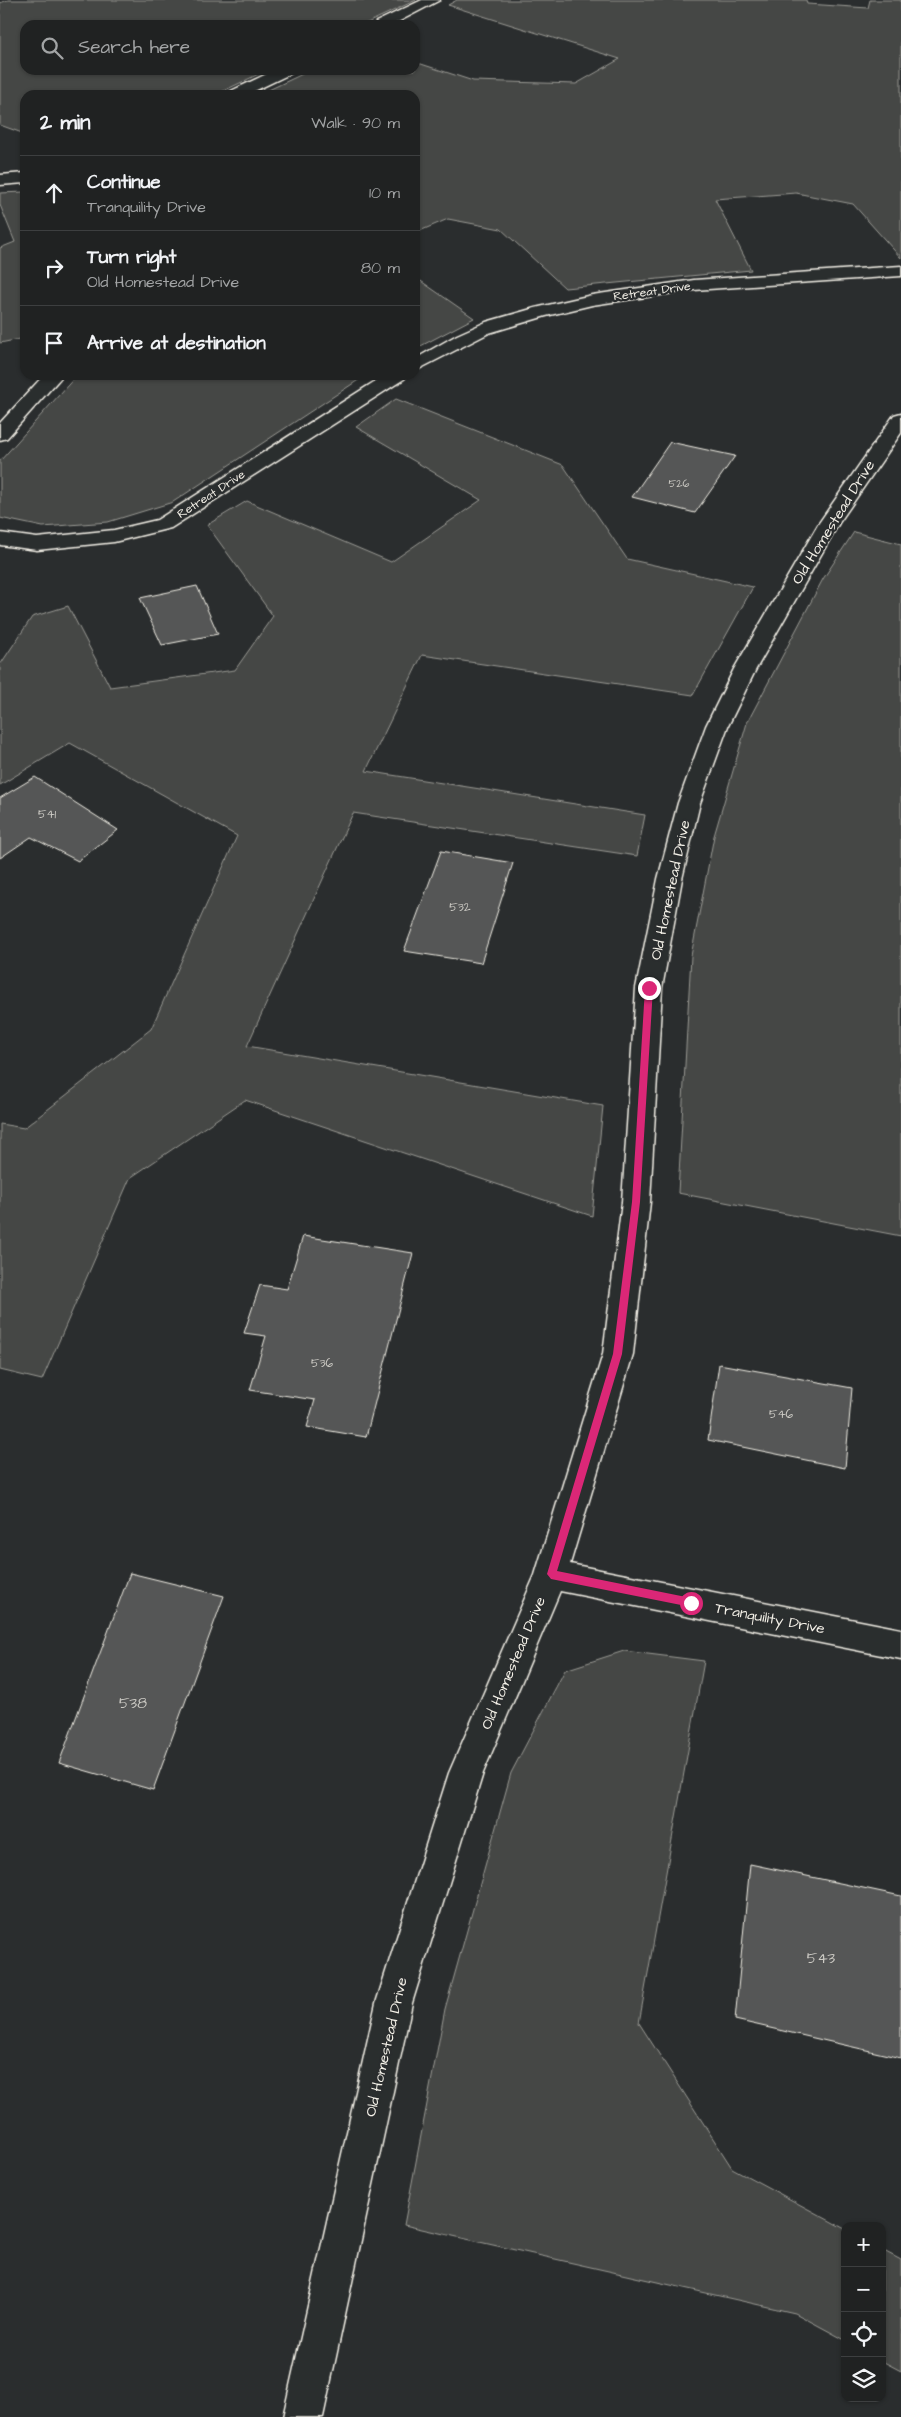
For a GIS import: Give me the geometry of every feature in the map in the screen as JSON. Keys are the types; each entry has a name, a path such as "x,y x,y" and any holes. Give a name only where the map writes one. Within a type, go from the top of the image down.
{"street":[{"path":"391,20 433,0"},
{"path":"244,90 276,75"},
{"path":"0,180 20,178"},
{"name":"Retreat Drive","path":"420,363 490,326 543,311 608,298 712,282 901,271"},
{"path":"0,434 49,380"},
{"name":"Retreat Drive","path":"0,539 37,544 114,536 164,524 390,380"},
{"name":"Old Homestead Drive","path":"304,2417 394,2003 466,1773 551,1574 618,1354 636,1202 649,988 670,880 689,803 717,726 745,670 829,523 901,419"},
{"name":"Tranquility Drive","path":"551,1574 901,1644"}],"shaded area":[{"path":"8,0 416,0 374,20 20,20 20,75 257,75 225,90 20,90 20,132 0,125 0,3"},
{"path":"457,0 806,0 807,4 868,8 870,0 901,0 901,258 853,204 796,193 715,199 751,270 565,288 501,229 448,219 420,231 420,90 269,90 300,75 420,75 420,64 473,81 576,84 620,59 448,5"},
{"path":"20,192 20,339 0,343 0,248 15,242 0,205 0,193"},
{"path":"420,280 474,318 420,346"},
{"path":"73,380 358,380 173,502 108,522 43,527 0,518 0,461"},
{"path":"396,399 563,465 627,559 753,587 693,695 422,655 366,771 645,815 637,856 353,813 247,1046 603,1106 592,1216 245,1100 130,1178 42,1380 0,1370 0,1124 24,1128 151,1029 237,836 70,743 0,785 0,665 32,617 68,606 110,687 235,670 273,616 207,525 247,501 391,562 481,500 356,427"},
{"path":"854,532 901,544 901,1236 678,1193 691,956 714,836 747,723 823,579"},
{"path":"624,1651 704,1661 639,2023 732,2168 841,2227 841,2338 795,2313 404,2225 445,2009 511,1773 565,1670"},
{"path":"886,2252 901,2260 901,2371 886,2363"}],"building":[{"path":"670,442 735,456 695,513 632,497"},
{"path":"197,586 218,634 162,645 140,598"},
{"path":"35,777 118,830 78,861 31,837 0,858 0,798"},
{"path":"441,851 513,863 481,963 404,951"},
{"path":"303,1236 413,1253 366,1437 307,1427 315,1400 250,1390 266,1336 244,1333 260,1285 287,1289"},
{"path":"719,1364 852,1388 845,1468 708,1440"},
{"path":"130,1573 224,1596 153,1790 59,1763"},
{"path":"750,1864 901,1896 901,2058 735,2020"}],"route":[{"path":"649,988 636,1202 618,1354 551,1574 691,1603"}]}
